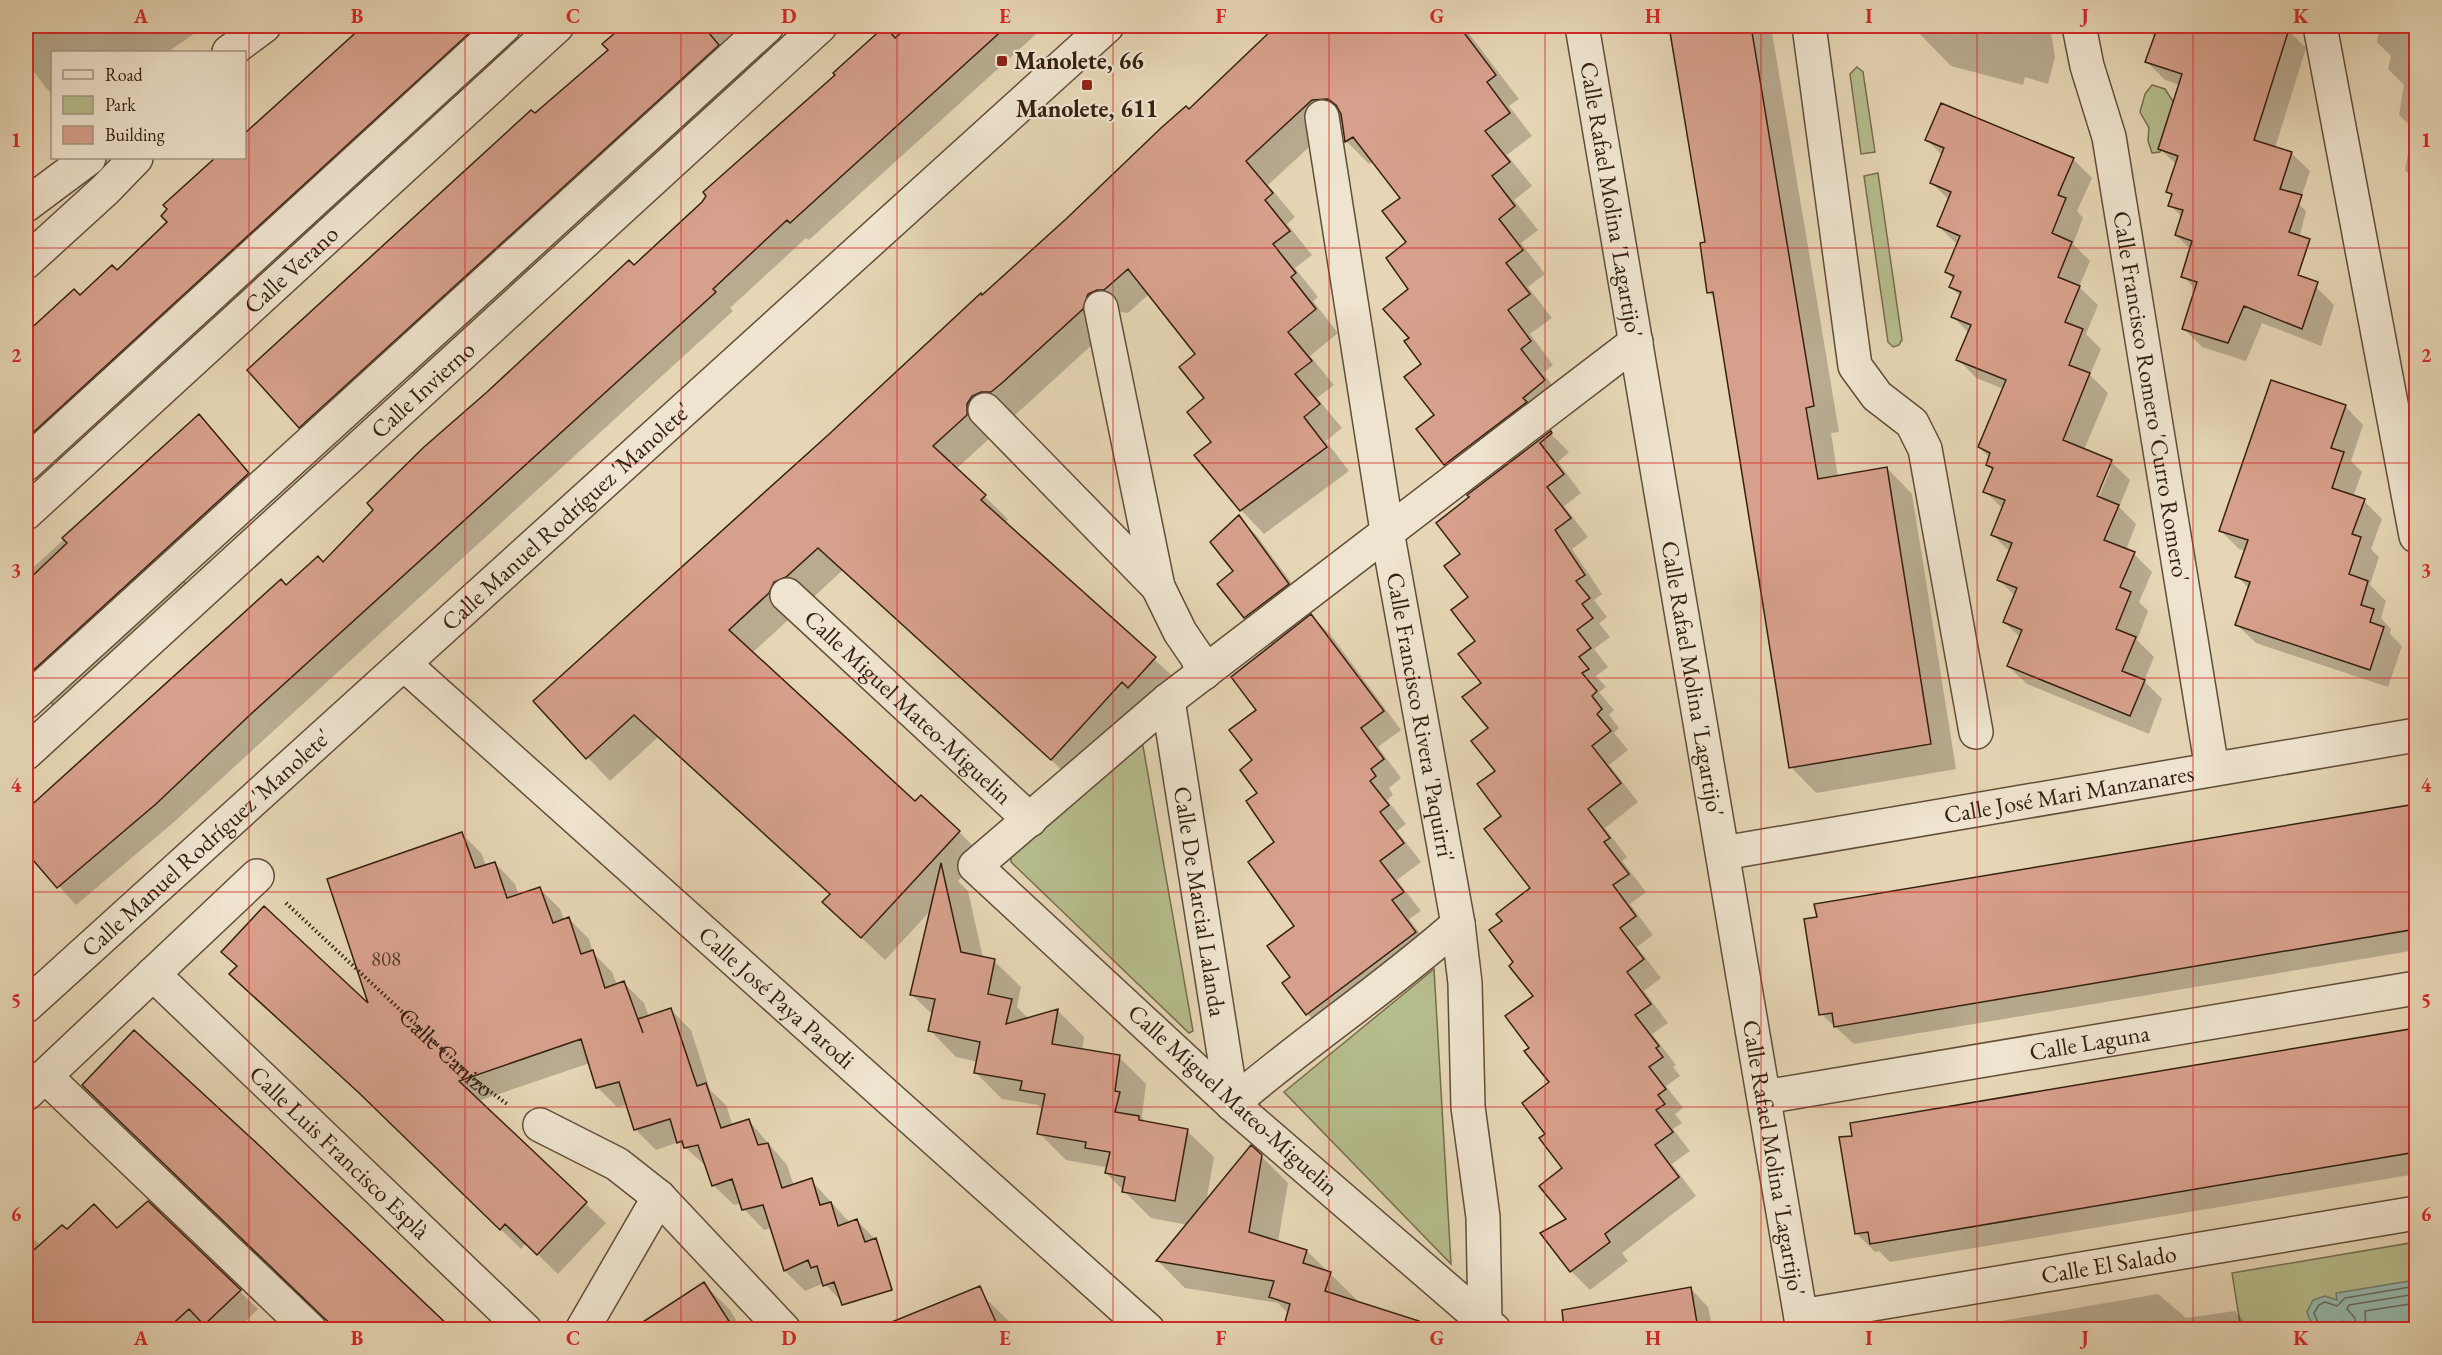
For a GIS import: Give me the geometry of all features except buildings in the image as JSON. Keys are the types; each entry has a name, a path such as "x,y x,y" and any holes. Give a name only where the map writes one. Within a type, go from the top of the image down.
{"street":[{"name":"Calle Verano","path":"26,464 504,26"},
{"name":"Calle Verano","path":"26,513 557,26"},
{"name":"Calle Invierno","path":"26,702 767,26"},
{"name":"Calle Invierno","path":"26,753 820,26"},
{"name":"Calle Manuel Rodríguez 'Manolete'","path":"26,1006 1107,26"},
{"name":"Calle Rafael Molina 'Lagartijo'","path":"1582,26 1802,1323"},
{"path":"1809,26 1855,366 1877,396 1912,423 1925,449 1976,732"},
{"name":"Calle Francisco Romero 'Curro Romero'","path":"2079,26 2086,66 2109,137 2212,769"},
{"path":"2320,26 2416,536"},
{"name":"Calle Francisco Rivera 'Paquirri'","path":"1322,117 1387,531 1458,924 1465,983 1468,1107 1484,1217 1490,1325"},
{"path":"26,205 88,159"},
{"path":"26,262 105,190 135,159"},
{"path":"1101,308 1158,587 1180,632 1197,657 1204,673"},
{"path":"1030,820 1167,700 1636,342"},
{"path":"985,410 1158,587"},
{"name":"Calle Miguel Mateo-Miguelin","path":"787,594 1030,820 975,866 1232,1104 1490,1325"},
{"name":"Calle José Paya Parodi","path":"404,664 1148,1329"},
{"name":"Calle De Marcial Lalanda","path":"1167,700 1232,1104"},
{"name":"Calle José Mari Manzanares","path":"1723,853 2416,735"},
{"path":"257,876 35,1085 310,1329"},
{"path":"1232,1104 1272,1069 1422,955 1458,924"},
{"name":"Calle Luis Francisco Esplà","path":"153,974 525,1329"},
{"name":"Calle Laguna","path":"1764,1097 2416,988"},
{"path":"540,1125 617,1164 659,1197 784,1329"},
{"path":"582,1329 659,1197"},
{"name":"Calle El Salado","path":"1802,1323 2416,1213"}],"path":[{"name":"Calle Canizo","path":"257,876 477,1081 540,1125"}],"green space":[{"path":"1857,67 1863,72 1875,152 1861,154 1850,74"},
{"path":"2152,85 2165,89 2174,103 2160,152 2152,153 2148,141 2149,128 2140,112 2145,94"},
{"path":"404,137 407,144 318,232 303,225"},
{"path":"1878,173 1902,340 1899,345 1893,347 1888,342 1864,176"},
{"path":"527,266 531,271 418,375 414,374 413,371"},
{"path":"182,580 187,585 56,706 53,705 51,701"},
{"path":"1137,745 1143,746 1193,1031 1189,1033 1011,862 1011,857"},
{"path":"1434,969 1451,1264 1284,1092"},
{"path":"2416,1242 2416,1329 2241,1329 2232,1273"}],"water":[{"path":"2416,1280 2416,1329 2343,1329 2342,1321 2334,1329 2323,1329 2313,1325 2307,1312 2313,1300 2325,1296 2337,1300 2336,1293"}],"place":[{"name":"Manolete, 66","path":"1002,61"},
{"name":"Manolete, 611","path":"1087,85"}]}
